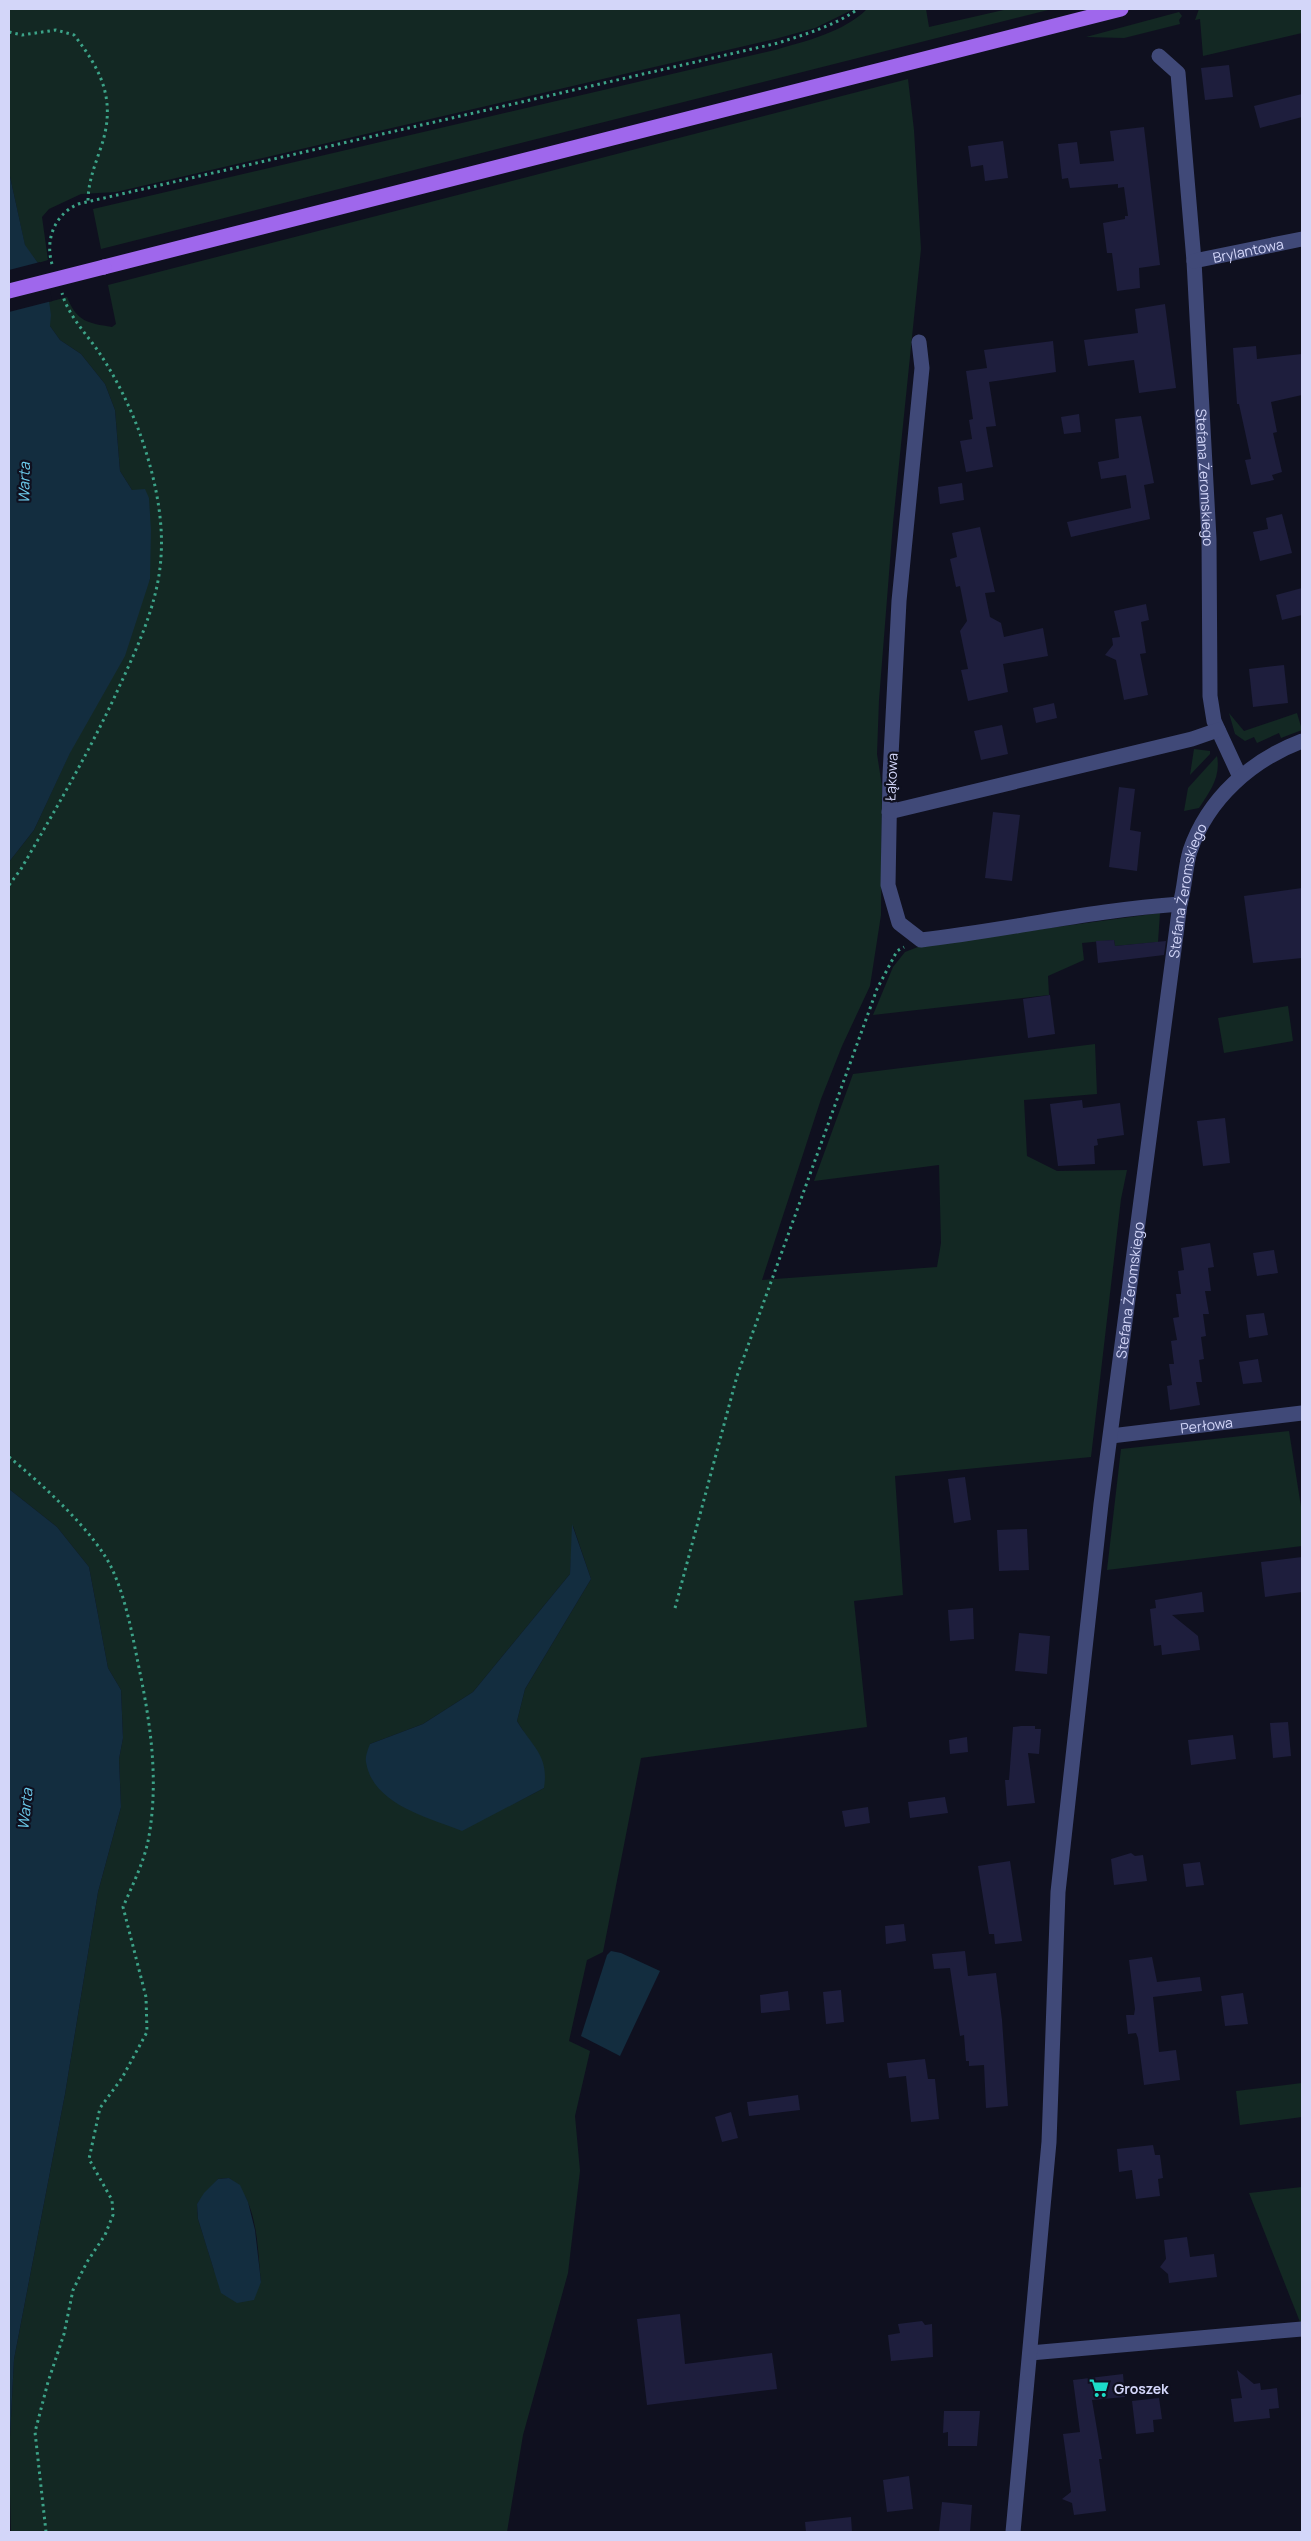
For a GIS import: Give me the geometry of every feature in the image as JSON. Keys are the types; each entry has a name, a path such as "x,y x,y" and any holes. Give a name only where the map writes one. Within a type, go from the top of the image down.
{"main road":[{"path":"9,291 1121,9"}],"street":[{"name":"Stefana Żeromskiego","path":"1012,2532 1049,2142 1058,1892 1110,1436 1180,904 1190,850 1216,804 1240,777 1218,730 1210,696 1209,539 1194,261 1178,73 1160,56"},
{"name":"Brylantowa","path":"1194,261 1302,239"},
{"name":"Łąkowa","path":"919,342 922,368 899,601 889,812 888,884 899,923 921,940"},
{"path":"889,812 1192,739 1218,730"},
{"path":"1240,777 1266,757 1302,741"},
{"path":"921,940 971,934 1137,907 1180,904"},
{"name":"Perłowa","path":"1110,1436 1302,1413"},
{"path":"1030,2353 1302,2329"}],"path":[{"path":"54,270 49,241 56,223 69,209 88,202 778,43 842,20 858,9"},
{"path":"9,32 22,35 56,30 74,35 100,74 108,101 107,128 92,170 88,202"},
{"path":"9,885 21,869 98,734 134,656 148,618 161,559 161,535 155,486 139,431 114,377 71,314 60,287"},
{"path":"675,1608 737,1376 877,989 897,951 921,940"},
{"path":"9,1457 61,1506 92,1539 113,1571 130,1624 150,1718 155,1767 149,1836 136,1880 123,1906 146,1997 147,2032 122,2078 100,2108 88,2159 112,2200 113,2215 105,2235 87,2262 73,2290 64,2334 48,2382 35,2432 46,2532"}],"green space":[{"path":"9,9 854,9 815,28 775,39 116,192 81,194 49,209 42,217 48,260 38,263 25,246 9,172"},
{"path":"867,9 926,9 929,27 1008,9 1052,9 101,249 93,209 775,50 836,30 858,17"},
{"path":"1199,9 1302,9 1302,33 1203,56 1200,19 1195,20"},
{"path":"1179,12 1182,16 1179,20 1180,24 1124,38 1086,37"},
{"path":"908,79 914,130 921,249 893,523 879,700 877,754 882,786 881,915 870,986 842,1046 821,1099 762,1280 937,1267 941,1243 939,1165 814,1181 853,1074 1095,1044 1097,1094 1024,1100 1027,1156 1057,1171 1127,1170 1121,1199 1091,1457 895,1476 903,1595 854,1601 867,1727 641,1758 603,1952 587,1960 569,2041 590,2051 575,2116 580,2171 568,2273 523,2435 507,2532 11,2532 9,2456 14,2359 65,2094 98,1892 121,1807 119,1759 123,1738 121,1690 108,1668 89,1567 57,1527 9,1489 9,862 34,830 150,579 149,498 132,490 120,471 115,410 105,384 81,354 60,340 50,326 49,302 67,297 75,312 84,320 112,327 116,324 108,285","holes":["573,1526 591,1579 525,1689 517,1721 527,1737 544,1788 515,1803 370,1744 423,1724 473,1692 570,1574","229,2178 239,2187 251,2211 257,2240 261,2282 214,2270 198,2219 197,2204 218,2179"]},
{"path":"1229,713 1244,731 1297,713 1302,730 1281,738 1279,733 1257,743 1254,737 1245,741 1235,734"},
{"path":"1194,749 1210,751 1210,754 1190,775"},
{"path":"1217,756 1216,777 1207,796 1199,808 1184,811 1188,788"},
{"path":"1160,913 1158,942 1115,946 1114,940 1082,943 1084,960 1048,976 1049,995 873,1015 893,967 905,952 923,945"},
{"path":"1288,1006 1293,1041 1224,1053 1218,1018"},
{"path":"1289,1431 1302,1513 1302,1546 1107,1570 1121,1449"},
{"path":"1302,2083 1302,2117 1240,2125 1236,2091"},
{"path":"1302,2187 1302,2327 1249,2193"}],"water":[{"name":"Warta","path":"9,172 25,245 38,263 47,286 51,315 50,326 60,340 81,354 105,384 115,410 120,471 132,490 145,489 149,498 151,530 150,579 125,656 70,753 34,830 9,862"},
{"name":"Warta","path":"9,1489 57,1527 89,1567 108,1668 121,1690 123,1738 119,1759 121,1807 98,1892 65,2094 14,2359 9,2456"},
{"path":"572,1524 591,1579 525,1689 517,1721 542,1759 545,1777 544,1788 462,1831 419,1814 390,1799 379,1789 371,1777 366,1762 370,1744 423,1724 473,1692 570,1574"},
{"path":"611,1951 621,1953 660,1971 620,2056 581,2036 607,1955"},
{"path":"229,2178 240,2185 248,2202 255,2230 261,2282 254,2300 237,2303 221,2293 198,2219 197,2204 204,2193 218,2179"}],"pier":[{"path":"40,262 49,285 52,301 9,312 9,270"}],"building":[{"path":"1229,65 1233,97 1205,100 1201,68"},
{"path":"1302,94 1302,117 1260,128 1254,106"},
{"path":"1144,127 1160,265 1139,268 1140,288 1117,291 1112,253 1107,253 1103,223 1125,219 1125,216 1128,216 1124,187 1118,188 1118,184 1070,188 1068,178 1062,179 1058,144 1077,142 1080,164 1114,161 1110,131"},
{"path":"1003,141 1008,178 985,181 983,165 971,167 968,146"},
{"path":"1165,304 1176,388 1139,393 1134,360 1088,366 1084,340 1138,333 1135,309"},
{"path":"1053,341 1056,372 989,382 996,426 986,427 993,467 966,472 960,441 972,439 969,420 973,419 966,371 987,368 984,350"},
{"path":"1256,346 1257,359 1302,354 1302,395 1271,402 1277,432 1273,433 1282,472 1272,475 1274,480 1251,485 1245,460 1251,459 1239,404 1237,404 1233,348"},
{"path":"1079,414 1081,432 1064,434 1061,417"},
{"path":"1141,416 1154,483 1144,485 1150,519 1071,537 1067,522 1131,508 1126,475 1101,479 1098,462 1119,458 1115,419"},
{"path":"962,483 964,500 940,504 938,487"},
{"path":"1282,514 1292,553 1260,561 1253,532 1268,529 1266,518"},
{"path":"980,527 995,592 985,593 990,617 1001,623 1004,637 1043,628 1048,656 1003,664 1008,692 968,701 961,670 968,669 960,631 967,621 960,586 956,587 950,559 957,557 952,533"},
{"path":"1302,588 1302,615 1282,620 1276,595"},
{"path":"1146,604 1149,620 1141,622 1146,653 1140,654 1148,695 1124,700 1116,660 1105,655 1113,645 1112,638 1120,637 1114,611"},
{"path":"1284,665 1288,703 1253,707 1249,669"},
{"path":"1054,703 1057,718 1036,723 1033,708"},
{"path":"1002,725 1008,754 981,760 974,731"},
{"path":"1119,787 1135,789 1130,830 1141,832 1137,871 1109,867"},
{"path":"993,812 1020,815 1012,881 985,878"},
{"path":"1302,888 1302,958 1253,963 1244,896"},
{"path":"1114,940 1115,946 1166,941 1164,955 1098,963 1096,941"},
{"path":"1050,995 1055,1034 1028,1038 1023,999"},
{"path":"1082,1100 1083,1108 1120,1103 1124,1135 1097,1139 1098,1145 1094,1146 1095,1164 1058,1166 1050,1104"},
{"path":"1225,1118 1230,1163 1203,1166 1197,1121"},
{"path":"1210,1243 1214,1267 1208,1268 1211,1291 1205,1291 1209,1314 1203,1314 1206,1336 1201,1337 1204,1359 1199,1360 1202,1382 1196,1382 1200,1405 1170,1410 1167,1386 1172,1385 1169,1364 1174,1364 1171,1341 1177,1340 1173,1318 1179,1317 1176,1294 1181,1294 1178,1271 1184,1270 1181,1248"},
{"path":"1274,1250 1278,1273 1257,1276 1253,1253"},
{"path":"1264,1313 1268,1335 1249,1338 1246,1315"},
{"path":"1258,1359 1262,1382 1243,1384 1239,1362"},
{"path":"965,1477 971,1520 954,1523 948,1479"},
{"path":"1027,1529 1029,1570 999,1571 997,1530"},
{"path":"1302,1557 1302,1592 1265,1597 1261,1562"},
{"path":"1202,1592 1204,1612 1172,1615 1198,1636 1200,1650 1162,1655 1161,1645 1154,1646 1150,1609 1156,1608 1155,1600"},
{"path":"973,1608 974,1639 950,1641 948,1610"},
{"path":"1019,1633 1050,1636 1047,1674 1015,1671"},
{"path":"1288,1722 1291,1756 1273,1758 1270,1723"},
{"path":"1035,1726 1035,1729 1041,1729 1039,1754 1028,1753 1035,1803 1007,1806 1005,1780 1009,1780 1013,1727"},
{"path":"1233,1735 1236,1759 1191,1765 1188,1740"},
{"path":"967,1737 968,1752 950,1754 949,1740"},
{"path":"945,1797 948,1813 910,1818 908,1802"},
{"path":"868,1807 870,1823 845,1827 842,1811"},
{"path":"1131,1853 1135,1856 1143,1855 1147,1881 1114,1885 1111,1859"},
{"path":"1010,1861 1022,1941 995,1944 994,1934 989,1934 978,1866"},
{"path":"1200,1862 1204,1885 1186,1887 1183,1864"},
{"path":"904,1924 906,1941 886,1944 885,1926"},
{"path":"965,1951 968,1976 996,1973 1002,2020 1008,2106 986,2108 984,2065 969,2066 969,2061 966,2061 964,2035 960,2036 950,1968 934,1969 932,1954"},
{"path":"1152,1957 1157,1982 1200,1977 1202,1991 1153,1997 1159,2052 1176,2050 1180,2080 1144,2085 1138,2038 1136,2033 1128,2034 1126,2015 1134,2015 1135,2009 1129,1960"},
{"path":"841,1990 844,2022 826,2024 823,1992"},
{"path":"788,1991 790,2010 761,2013 760,1995"},
{"path":"1243,1993 1248,2024 1225,2026 1221,1996"},
{"path":"925,2059 928,2079 935,2079 939,2119 911,2122 906,2076 889,2078 887,2063"},
{"path":"798,2095 800,2110 749,2116 747,2102"},
{"path":"731,2112 738,2138 722,2142 715,2117"},
{"path":"1153,2145 1155,2155 1160,2155 1163,2178 1158,2179 1160,2196 1136,2199 1132,2170 1119,2172 1117,2149"},
{"path":"1187,2237 1190,2257 1214,2254 1217,2277 1169,2283 1168,2274 1160,2267 1166,2259 1164,2240"},
{"path":"680,2314 685,2364 772,2353 777,2389 647,2405 637,2319"},
{"path":"922,2321 925,2325 932,2324 933,2357 891,2361 888,2335 900,2333 898,2324"},
{"path":"1237,2370 1254,2384 1260,2383 1261,2390 1277,2388 1279,2408 1269,2409 1270,2418 1234,2422 1231,2399 1242,2398"},
{"path":"1123,2374 1125,2397 1092,2400 1102,2459 1099,2459 1106,2511 1074,2515 1072,2503 1062,2499 1071,2492 1063,2434 1080,2432 1073,2380"},
{"path":"1159,2398 1162,2419 1153,2420 1154,2432 1136,2434 1132,2401"},
{"path":"944,2411 980,2411 977,2446 948,2446 948,2432 943,2433"},
{"path":"909,2476 913,2509 887,2512 883,2480"},
{"path":"942,2502 972,2505 970,2532 939,2532"},
{"path":"851,2517 852,2532 806,2532 805,2522"}],"place":[{"name":"Groszek","path":"1099,2388"}]}
